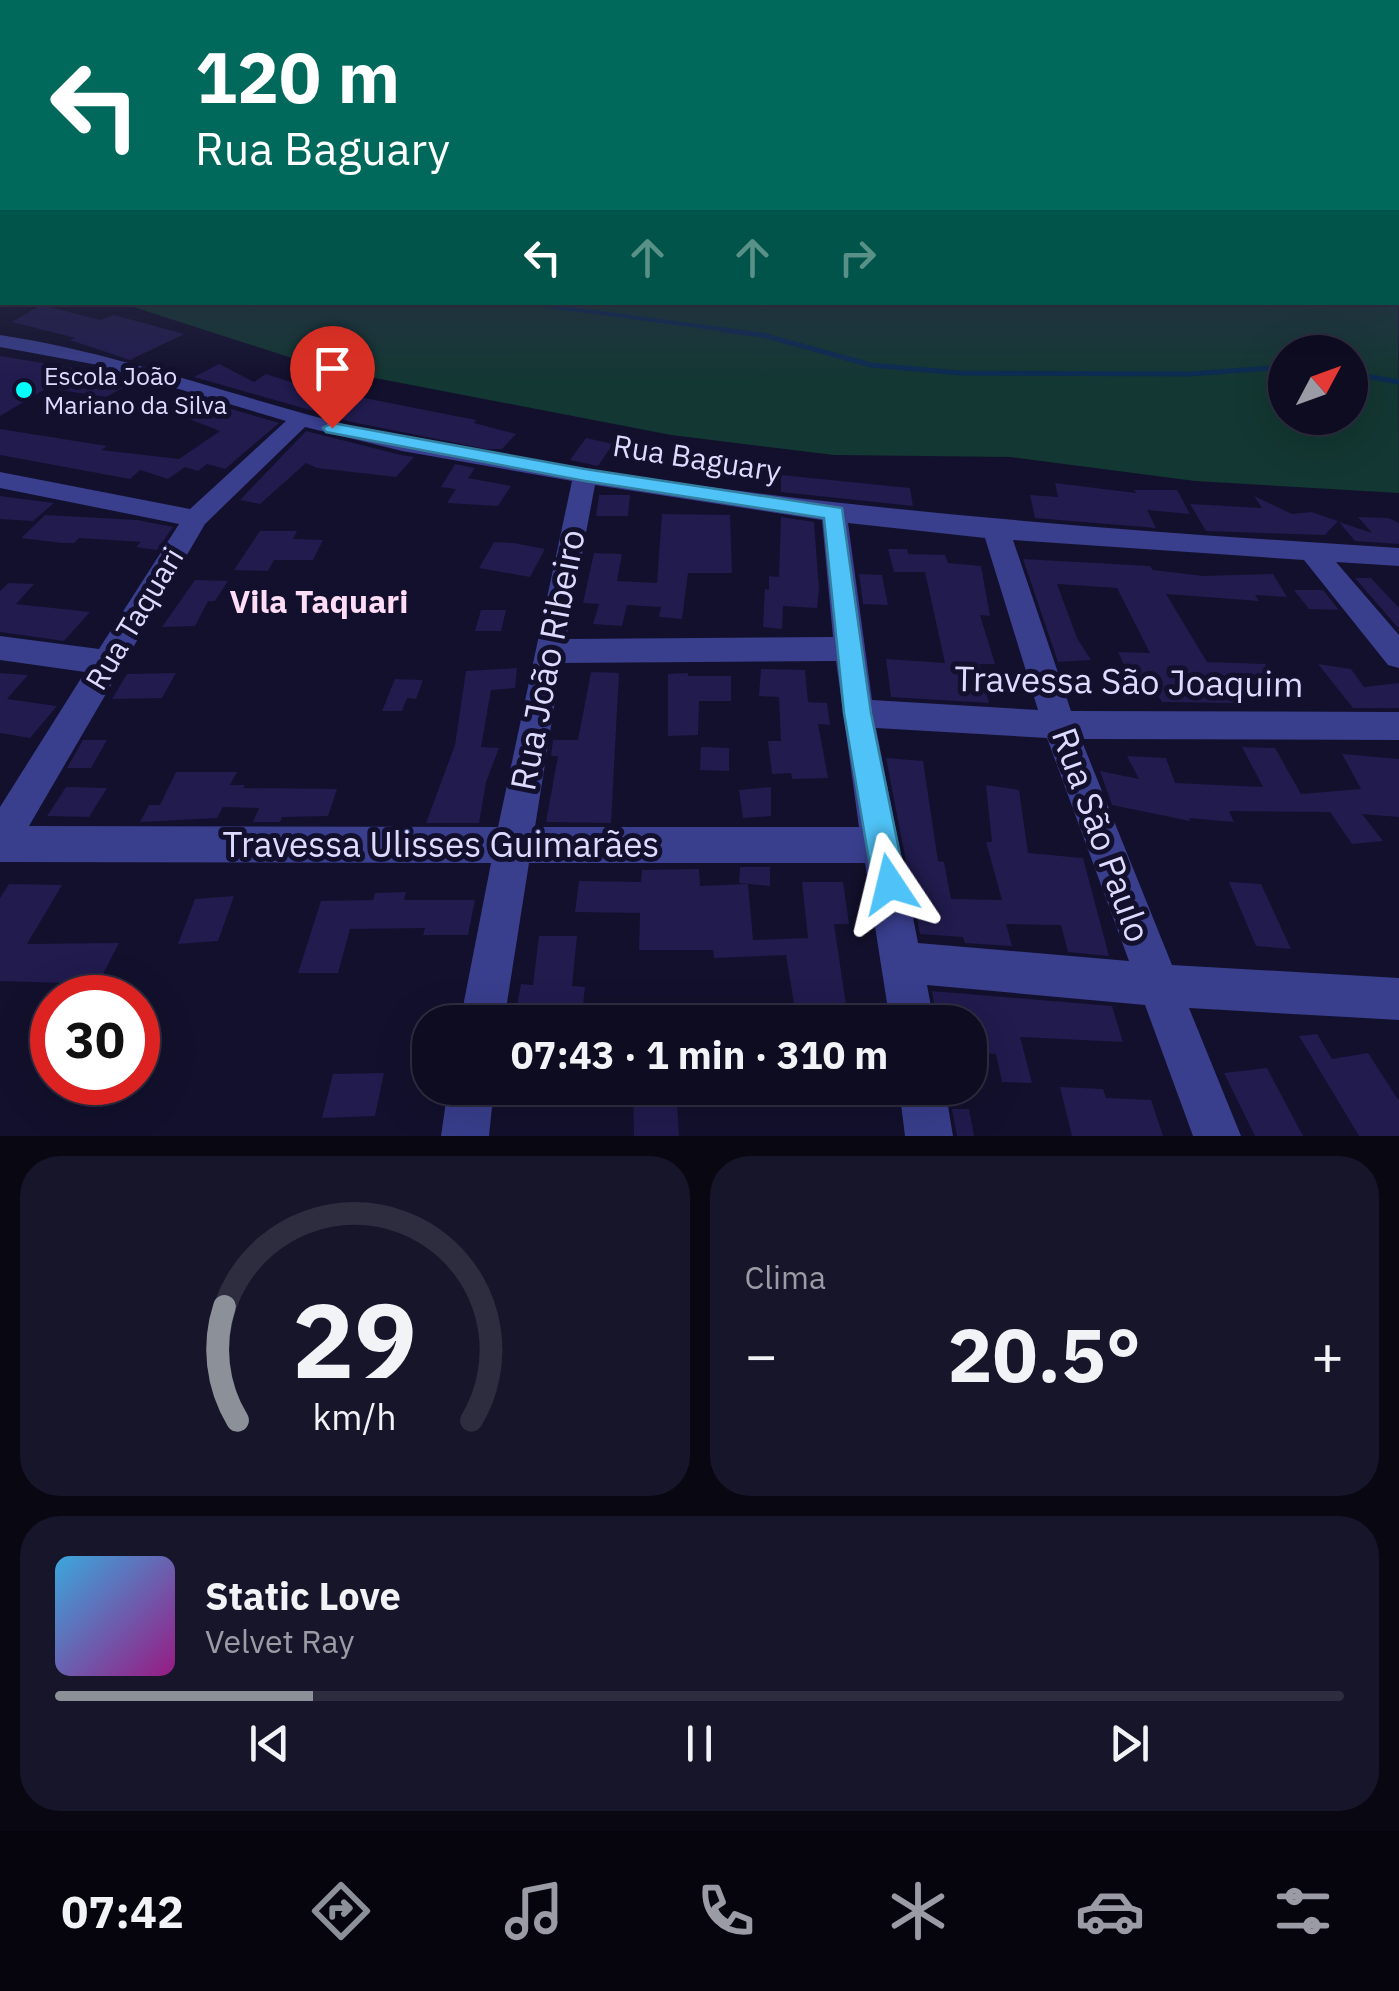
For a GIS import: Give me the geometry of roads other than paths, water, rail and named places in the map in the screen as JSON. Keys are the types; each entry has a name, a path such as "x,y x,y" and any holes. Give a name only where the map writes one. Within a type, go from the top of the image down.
{"street":[{"name":"Rua Baguary","path":"0,341 96,358 300,421 398,443 585,475 834,513 996,530 1399,558"},
{"name":"Rua Taquari","path":"0,842 195,519 300,421"},
{"name":"Rua João Ribeiro","path":"485,1005 548,651 585,475"},
{"path":"0,480 116,500 195,519"},
{"path":"834,513 848,649 909,1005"},
{"name":"Rua São Paulo","path":"996,530 1059,725 1217,1136"},
{"path":"1311,552 1399,656"},
{"path":"0,648 108,663"},
{"path":"548,651 848,649"},
{"name":"Travessa São Joaquim","path":"858,713 1059,725 1399,726"},
{"name":"Travessa Ulisses Guimarães","path":"0,842 883,844"},
{"path":"902,962 1156,985 1399,999"},
{"path":"465,1136 469,1105"},
{"path":"924,1105 929,1136"}],"waterway":[{"path":"541,305 742,332"},
{"path":"723,330 762,335 871,365 960,373 1189,374 1268,368"},
{"path":"1368,376 1399,382"}],"place":[{"name":"Escola João Mariano da Silva","path":"24,390"}],"district":[{"name":"Vila Taquari","path":"319,602"}]}
